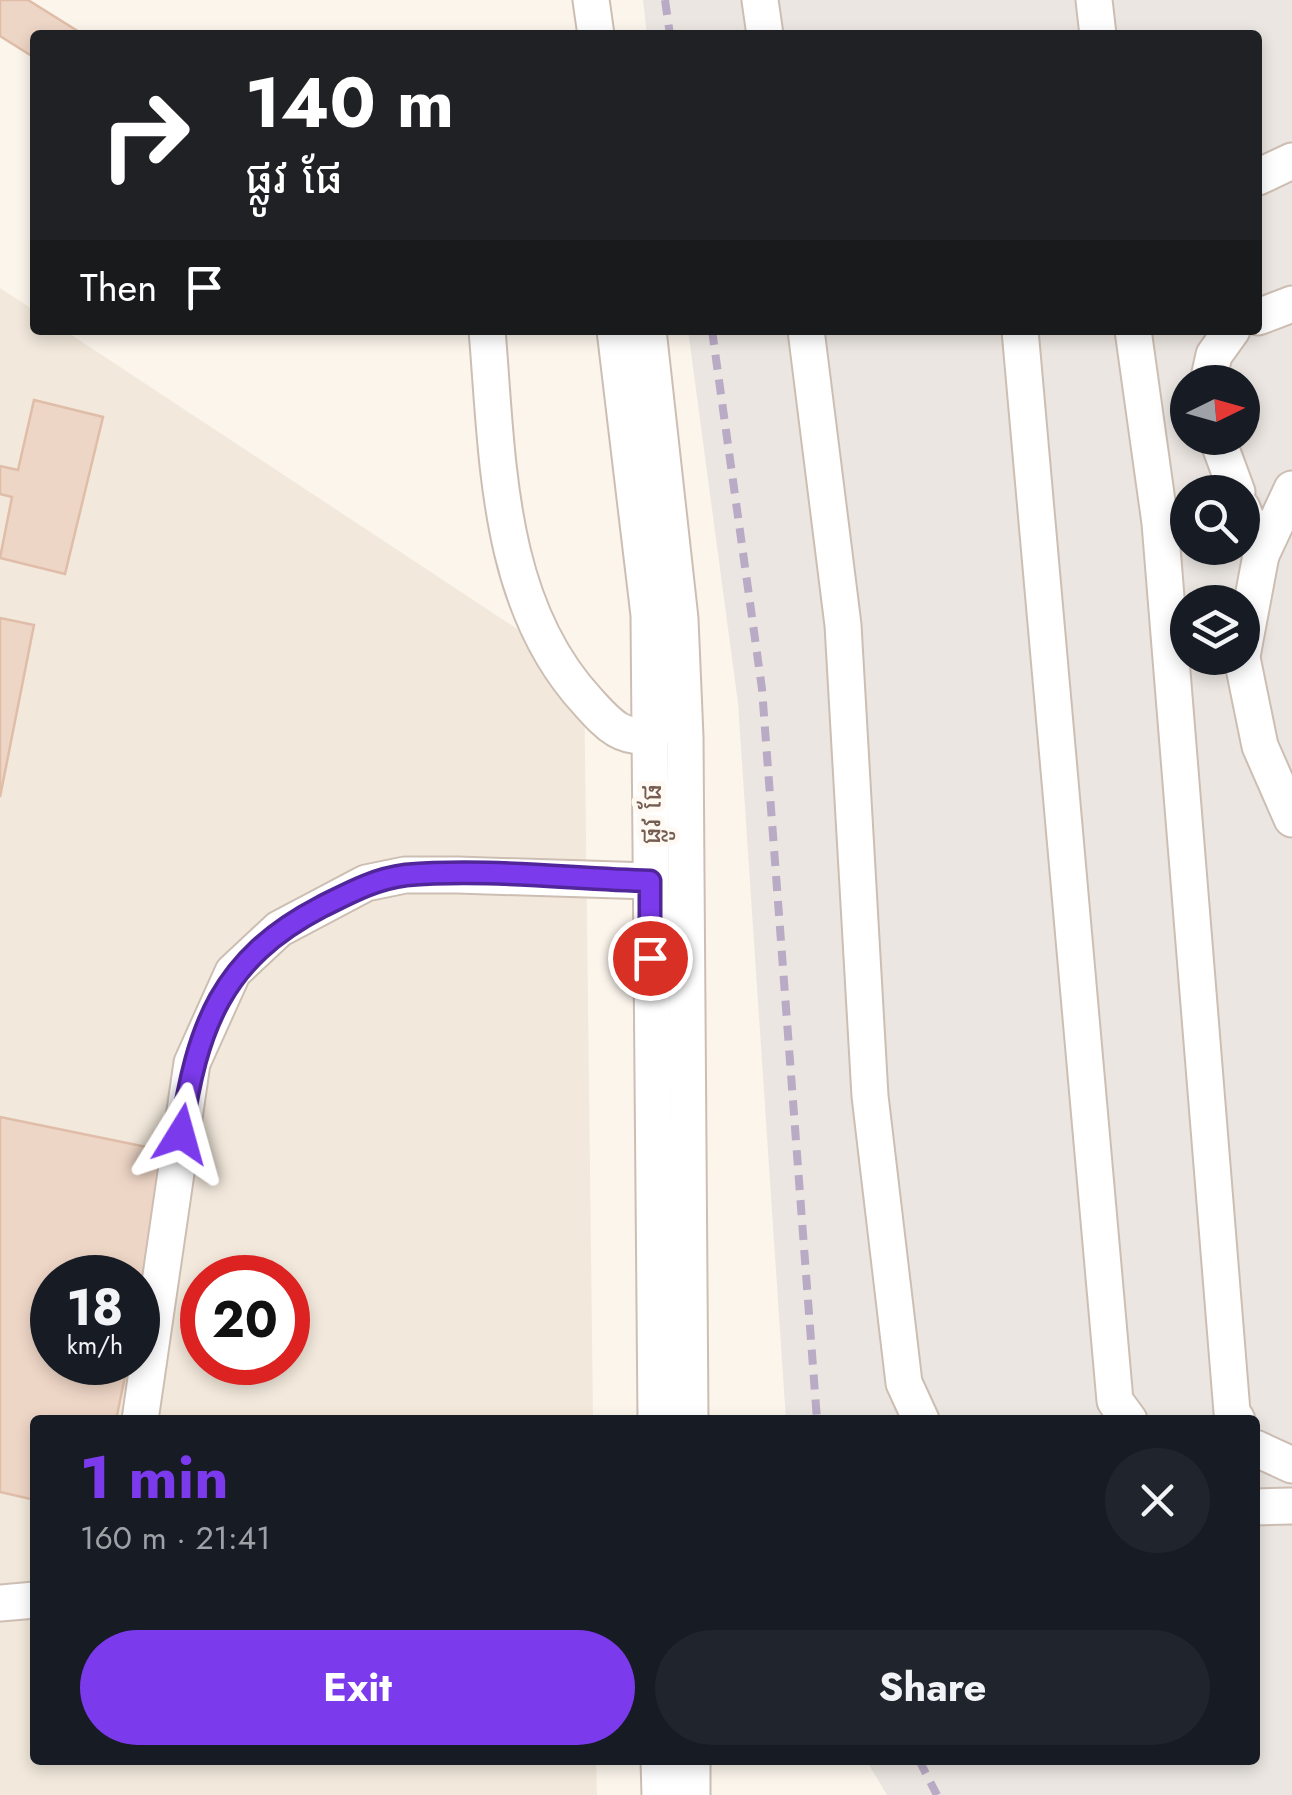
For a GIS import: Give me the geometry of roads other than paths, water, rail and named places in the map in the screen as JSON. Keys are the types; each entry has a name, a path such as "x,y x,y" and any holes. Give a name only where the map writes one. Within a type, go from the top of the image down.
{"street":[{"path":"591,0 595,30"},
{"path":"760,0 764,30"},
{"path":"1094,0 1097,30"},
{"path":"1262,175 1292,162"},
{"path":"1262,315 1292,304"},
{"path":"488,335 513,558 540,636 572,684 608,723 622,734 652,735"},
{"name":"ផ្លូវ ផែ","path":"615,335 648,615 656,1415"},
{"name":"ផ្លូវ ផែ","path":"649,335 680,619 685,737 690,1415"},
{"path":"807,335 844,626 870,1096 904,1382 918,1415"},
{"path":"1020,335 1115,1401 1125,1415"},
{"path":"1134,335 1160,523 1236,1415"},
{"path":"1212,365 1214,354 1228,335"},
{"path":"1255,585 1261,555 1292,489"},
{"path":"1246,675 1260,746 1292,820"},
{"path":"141,1415 192,1063 233,972 279,929 366,883 405,876 457,875 650,881"},
{"path":"1260,1452 1292,1466"},
{"path":"1260,1507 1292,1506"},
{"path":"0,1603 30,1600"},
{"path":"659,1765 660,1795"},
{"path":"692,1765 692,1795"}],"railway":[{"path":"665,0 669,30"},
{"path":"713,335 762,689 817,1415"},
{"path":"922,1765 937,1795"}]}
